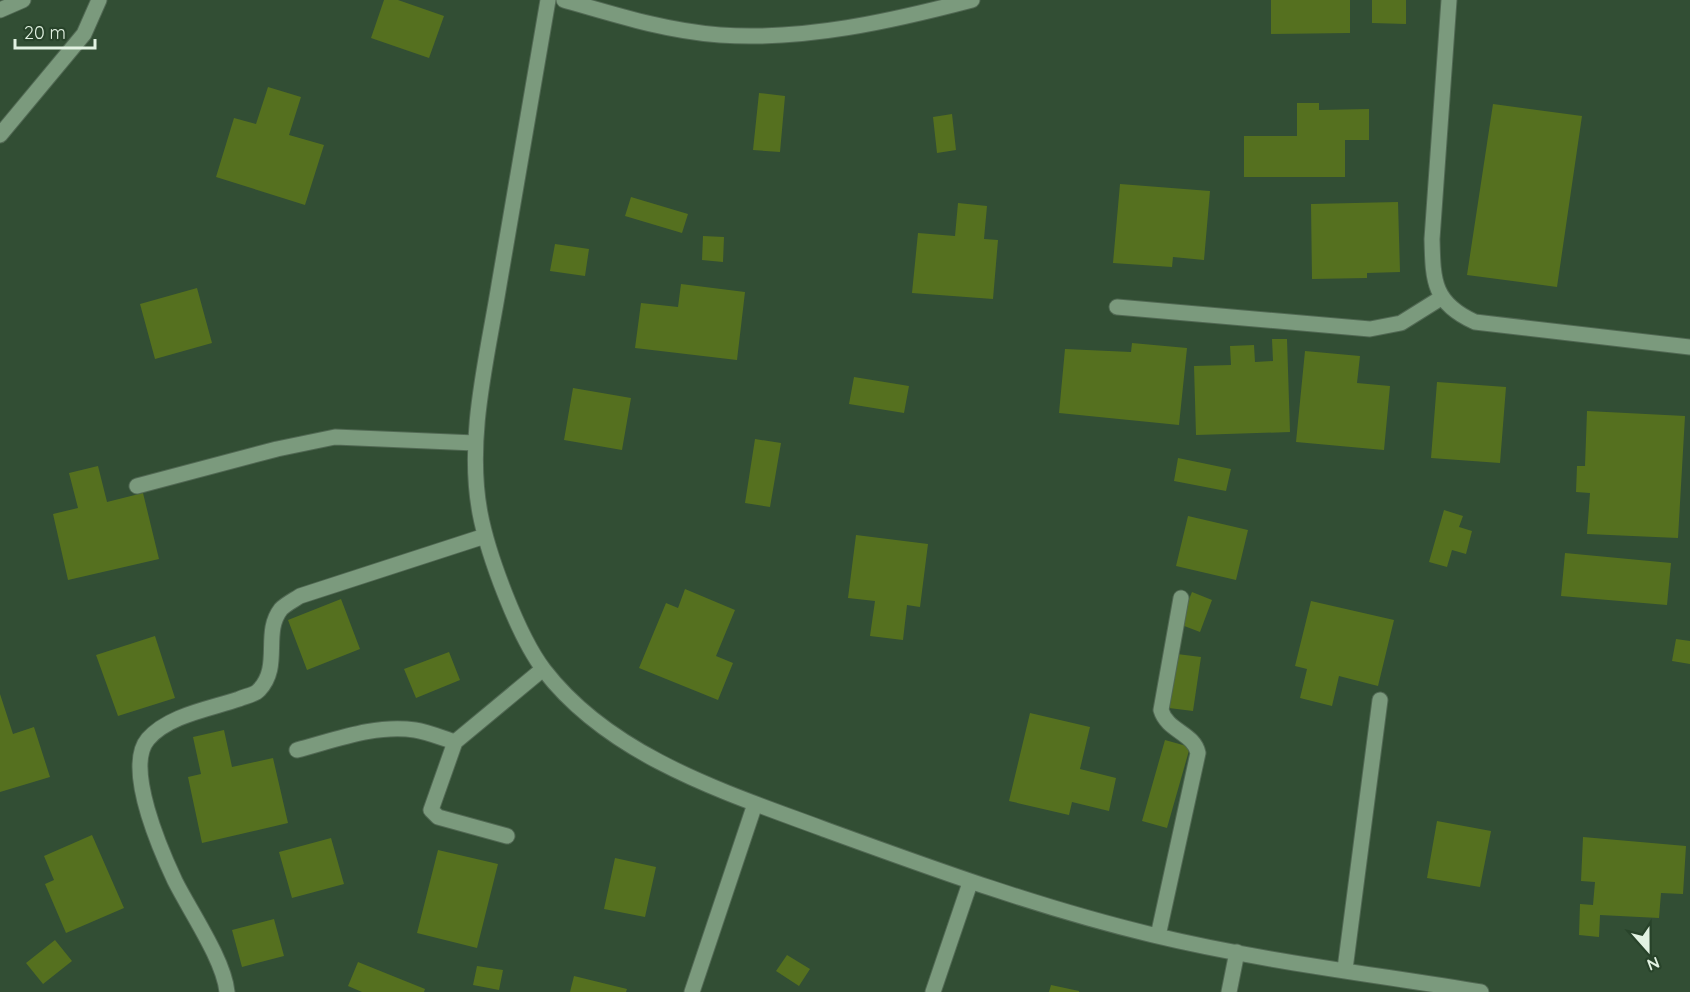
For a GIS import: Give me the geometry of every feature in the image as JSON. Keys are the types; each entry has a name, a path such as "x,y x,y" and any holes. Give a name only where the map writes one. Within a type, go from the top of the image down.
{"street":[{"path":"0,10 23,0"},
{"path":"0,135 84,34 99,0"},
{"path":"548,0 486,363 475,442 476,483 485,536 509,603 543,669 577,704 643,754 755,804 970,883 1158,936 1237,952 1480,992"},
{"path":"564,0 656,26 720,35 772,35 838,28 972,0"},
{"path":"1449,0 1432,239 1433,275 1441,298 1454,313 1475,322 1690,347"},
{"path":"1116,307 1370,329 1401,323 1441,298"},
{"path":"136,486 277,449 335,437 475,442"},
{"path":"227,992 219,966 174,879 141,789 138,771 140,754 147,740 165,725 258,692 269,676 273,657 272,626 282,609 300,596 485,536"},
{"path":"1158,936 1198,753 1195,744 1168,724 1161,710 1181,598"},
{"path":"507,836 438,818 431,810 455,742 543,669"},
{"path":"1346,969 1380,700"},
{"path":"297,750 365,732 394,728 417,730 455,742"},
{"path":"692,992 755,804"},
{"path":"933,992 970,883"},
{"path":"1229,992 1237,952"}],"building":[{"path":"384,0 398,0 444,16 429,58 371,38"},
{"path":"1271,0 1350,0 1350,33 1271,34"},
{"path":"1372,0 1406,0 1406,24 1372,23"},
{"path":"268,87 301,97 289,135 324,145 305,205 216,177 234,118 256,124"},
{"path":"759,93 785,96 780,152 753,150"},
{"path":"1297,103 1319,103 1319,110 1369,109 1369,140 1345,140 1345,177 1244,177 1244,136 1297,136"},
{"path":"1493,104 1582,116 1557,287 1467,275"},
{"path":"952,114 956,150 937,153 933,117"},
{"path":"1120,184 1210,191 1204,260 1173,257 1172,267 1113,263"},
{"path":"631,197 688,214 682,233 625,216"},
{"path":"1398,202 1400,272 1367,273 1367,278 1312,279 1311,204"},
{"path":"958,203 987,206 984,239 998,240 993,299 912,293 918,233 955,236"},
{"path":"703,236 724,237 723,262 702,260"},
{"path":"555,244 589,249 585,276 550,271"},
{"path":"681,284 745,292 737,360 635,348 641,303 678,307"},
{"path":"197,288 212,343 155,359 140,304"},
{"path":"1272,339 1287,339 1290,432 1196,435 1194,366 1231,365 1230,346 1254,345 1255,362 1273,361"},
{"path":"1132,343 1187,348 1179,425 1059,413 1065,349 1131,352"},
{"path":"1305,351 1360,356 1357,383 1390,386 1384,450 1296,442"},
{"path":"854,377 909,386 904,413 849,404"},
{"path":"1437,382 1506,387 1500,463 1431,458"},
{"path":"573,388 631,398 622,450 564,440"},
{"path":"1587,411 1685,416 1678,538 1587,534 1590,493 1576,492 1577,466 1585,466"},
{"path":"755,439 781,443 770,507 745,503"},
{"path":"1178,458 1231,469 1226,491 1174,481"},
{"path":"98,466 107,502 143,493 159,559 68,580 53,514 78,508 69,473"},
{"path":"1444,510 1463,516 1459,527 1472,531 1466,554 1452,550 1447,567 1429,562"},
{"path":"1188,516 1248,530 1236,580 1176,566"},
{"path":"856,535 928,544 920,607 907,605 903,640 870,636 875,601 848,598"},
{"path":"1565,553 1671,563 1667,605 1561,596"},
{"path":"685,589 735,610 716,656 733,663 718,700 639,668 666,603 678,608"},
{"path":"1192,592 1212,600 1200,632 1179,624"},
{"path":"341,599 360,649 307,670 288,620"},
{"path":"1311,601 1394,620 1378,686 1339,676 1332,706 1300,698 1307,669 1295,666"},
{"path":"155,636 175,698 118,716 96,655"},
{"path":"1676,639 1690,641 1690,664 1672,661"},
{"path":"449,652 460,680 416,698 404,669"},
{"path":"1177,654 1201,657 1193,711 1169,708"},
{"path":"0,694 13,734 34,727 50,777 0,792"},
{"path":"1030,713 1090,727 1080,769 1116,778 1109,811 1072,802 1069,815 1009,801"},
{"path":"224,730 232,767 273,758 288,823 202,843 188,777 201,774 193,737"},
{"path":"1165,740 1190,747 1167,828 1142,821"},
{"path":"1437,821 1491,831 1480,887 1427,878"},
{"path":"92,835 124,908 66,933 45,884 54,880 44,856"},
{"path":"1583,837 1686,846 1683,894 1661,893 1659,918 1600,915 1599,937 1579,935 1580,904 1593,905 1595,882 1581,881"},
{"path":"331,838 344,884 292,898 279,852"},
{"path":"438,850 498,864 477,948 417,933"},
{"path":"615,858 656,867 645,917 604,909"},
{"path":"274,919 284,956 242,967 232,930"},
{"path":"55,940 72,961 43,984 26,963"},
{"path":"787,955 810,969 799,986 776,971"},
{"path":"358,962 425,989 424,992 362,992 348,986"},
{"path":"477,966 503,970 499,990 473,985"},
{"path":"574,976 627,989 626,992 570,992"},
{"path":"1051,985 1079,991 1079,992 1049,992"}]}
